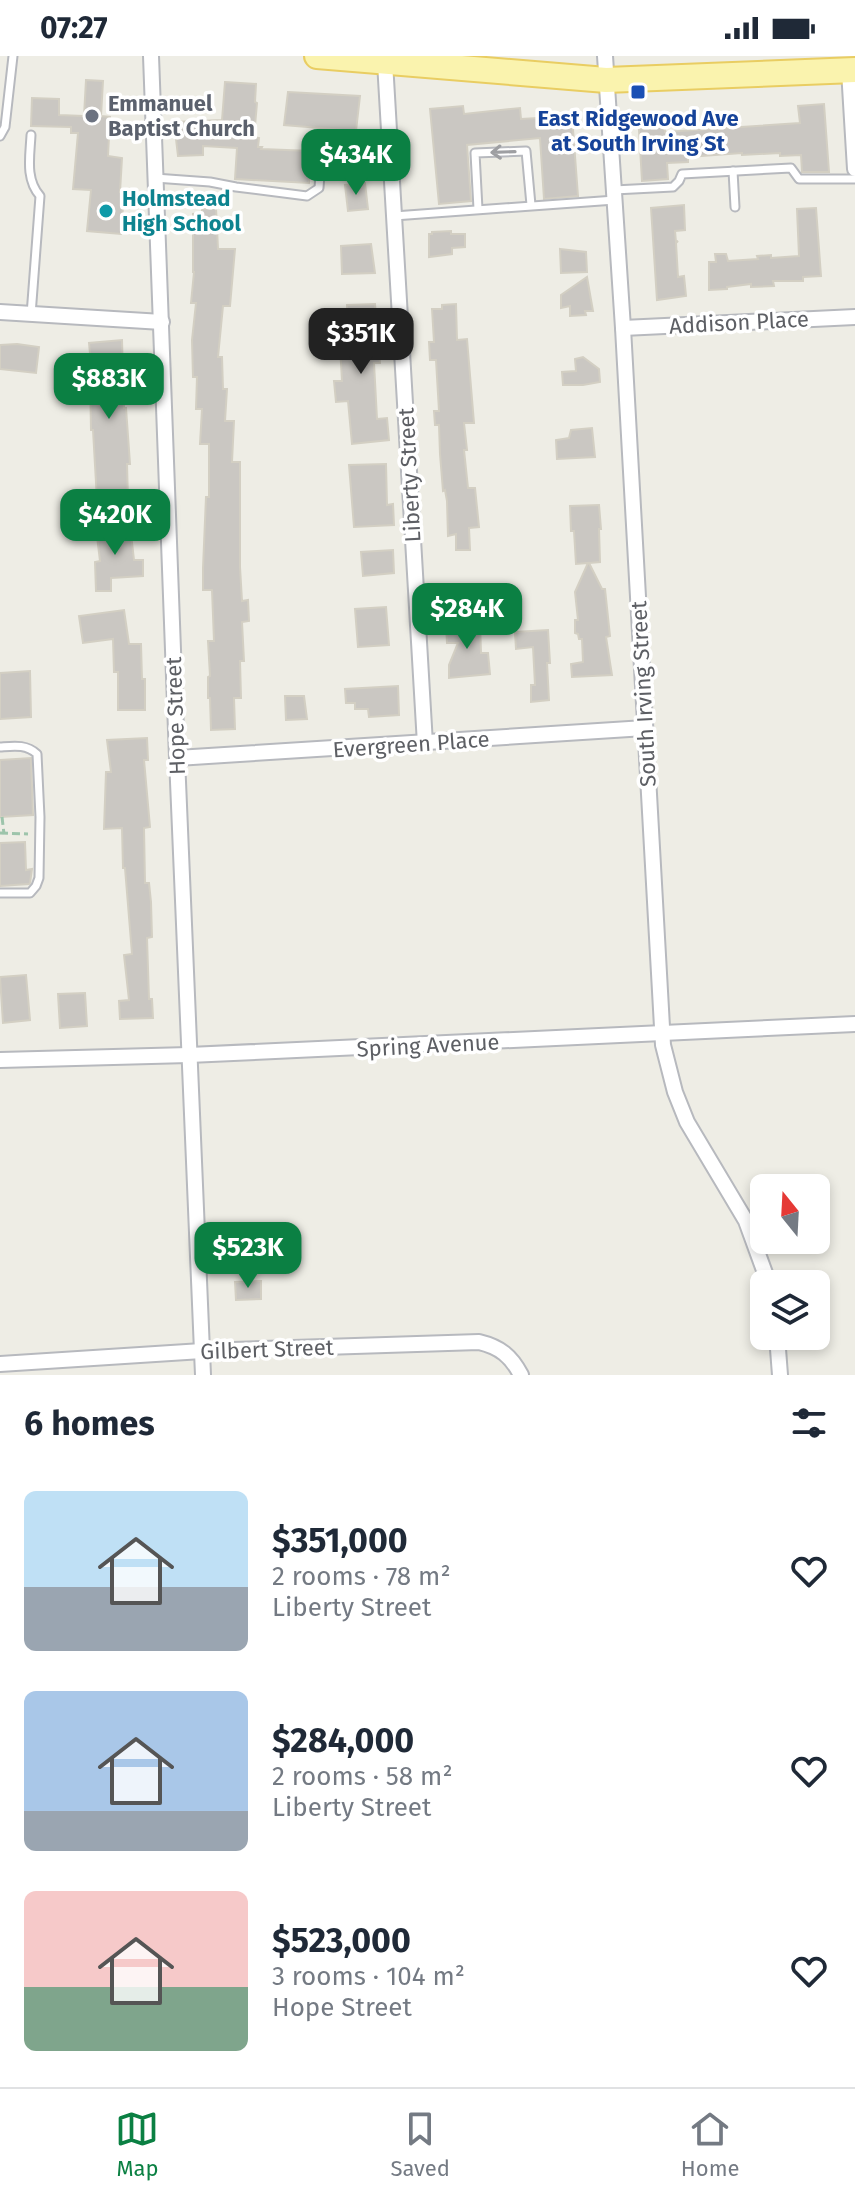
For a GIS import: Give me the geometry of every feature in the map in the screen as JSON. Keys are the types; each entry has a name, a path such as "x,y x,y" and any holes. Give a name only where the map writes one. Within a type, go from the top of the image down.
{"main road":[{"path":"317,56 385,62 452,61 606,68 784,69 853,66"}],"street":[{"name":"Hope Street","path":"151,56 203,1375"},
{"name":"Liberty Street","path":"385,62 425,744"},
{"path":"853,66 855,169"},
{"name":"South Irving Street","path":"606,68 662,1033 666,1060 687,1122 746,1221 764,1270"},
{"path":"0,312 162,322"},
{"name":"Addison Place","path":"623,328 855,317"},
{"name":"Evergreen Place","path":"177,758 645,728"},
{"name":"Spring Avenue","path":"0,1060 189,1055 855,1024"},
{"name":"Gilbert Street","path":"0,1364 202,1351 479,1342 504,1352 521,1375"},
{"path":"778,1350 780,1375"}],"lane":[{"path":"0,136 5,127 13,56"},
{"path":"31,135 29,169 40,196 31,315"},
{"path":"155,178 170,177 307,196 319,188 322,146 327,141 389,137"},
{"path":"478,209 475,153 526,151 531,205"},
{"path":"394,216 531,205 673,187 682,174 791,168 799,179 855,179"},
{"path":"733,171 735,207"},
{"path":"0,747 22,746 31,748 37,754 40,834 36,886 30,893 0,893"}],"path":[{"path":"2,817 2,833 40,834"}],"building":[{"path":"86,80 103,81 101,116 110,117 108,156 122,158 120,192 124,192 121,234 87,231 91,190 73,189 78,133 71,133 71,127 31,126 32,98 59,99 59,115 84,116"},
{"path":"225,82 256,84 254,137 259,138 258,147 311,151 309,183 235,179 237,148 203,146 203,155 178,156 174,122 222,120"},
{"path":"288,92 360,96 356,131 284,125"},
{"path":"824,104 829,172 802,172 801,155 742,153 688,157 688,162 667,163 668,179 642,181 638,113 663,112 665,132 800,123 798,106"},
{"path":"463,106 464,114 520,108 521,119 572,116 578,196 544,199 540,138 467,145 471,201 439,204 430,109"},
{"path":"365,183 368,209 348,211 345,185"},
{"path":"684,205 685,230 675,231 678,277 684,276 686,296 657,300 651,208"},
{"path":"216,208 218,249 235,249 230,306 223,306 218,357 222,357 223,389 227,389 225,421 234,421 232,462 240,462 240,567 242,601 248,600 249,621 242,622 244,661 240,661 241,698 234,698 235,729 211,730 208,641 214,641 212,590 203,590 209,444 200,444 202,409 196,409 197,377 193,377 192,340 196,303 191,303 193,214 202,213 202,209"},
{"path":"816,208 821,276 803,277 803,281 773,281 774,286 751,287 751,284 709,290 709,262 716,262 715,254 726,254 728,261 771,255 771,258 799,256 797,209"},
{"path":"451,231 451,234 465,234 465,247 452,248 452,254 429,257 429,234"},
{"path":"371,244 375,273 342,274 341,246"},
{"path":"560,249 586,252 587,272 561,273"},
{"path":"587,277 593,311 585,311 586,315 570,316 570,306 561,308 561,295"},
{"path":"375,304 380,363 374,363 377,419 387,418 389,440 352,444 348,401 336,402 334,381 342,381 340,345 349,344 347,305"},
{"path":"456,304 457,340 467,339 474,423 464,423 468,488 475,488 479,527 469,528 470,550 456,550 456,534 448,536 439,425 435,425 434,411 439,411 436,360 430,360 429,342 434,342 432,309"},
{"path":"122,340 130,464 127,464 128,500 97,500 91,430 89,343"},
{"path":"0,345 39,347 36,373 0,369"},
{"path":"583,357 599,369 600,382 563,385 562,372 576,371 575,359"},
{"path":"592,428 595,457 557,459 556,440 569,438 571,430"},
{"path":"386,464 387,505 393,504 394,525 354,527 349,465"},
{"path":"599,505 600,562 589,563 602,589 605,589 610,636 606,637 612,675 572,677 571,664 583,662 582,639 575,633 575,620 578,620 575,592 588,563 576,564 570,506"},
{"path":"130,525 134,560 143,560 143,576 111,578 111,591 96,591 95,562 100,561 96,528"},
{"path":"393,550 394,573 363,576 361,552"},
{"path":"476,584 476,600 450,603 450,585"},
{"path":"386,607 389,645 358,647 355,609"},
{"path":"124,610 129,644 141,644 145,710 118,710 118,672 114,672 113,639 83,643 79,616"},
{"path":"480,623 481,653 488,653 490,674 449,678 449,665 458,643 447,643 446,624"},
{"path":"548,630 549,700 531,702 531,685 535,685 533,647 516,649 515,632"},
{"path":"30,671 31,717 0,719 0,673"},
{"path":"398,686 399,715 369,717 368,709 355,709 355,703 346,703 345,689"},
{"path":"285,696 304,696 307,719 286,720"},
{"path":"147,738 148,760 144,760 150,827 144,828 145,883 149,883 151,902 152,937 147,938 149,999 152,999 153,1018 120,1019 119,1001 129,1000 124,955 132,954 122,828 104,829 106,772 111,772 107,740"},
{"path":"31,758 33,815 0,817 0,760"},
{"path":"25,842 26,870 32,869 30,883 0,886 0,843"},
{"path":"26,975 30,1020 3,1023 0,977"},
{"path":"85,993 87,1026 60,1028 58,994"},
{"path":"261,1281 261,1299 236,1300 235,1282"}],"place":[{"name":"East Ridgewood Ave at South Irving St","path":"638,92"},
{"name":"Emmanuel Baptist Church","path":"92,116"},
{"name":"Holmstead High School","path":"106,211"}]}
